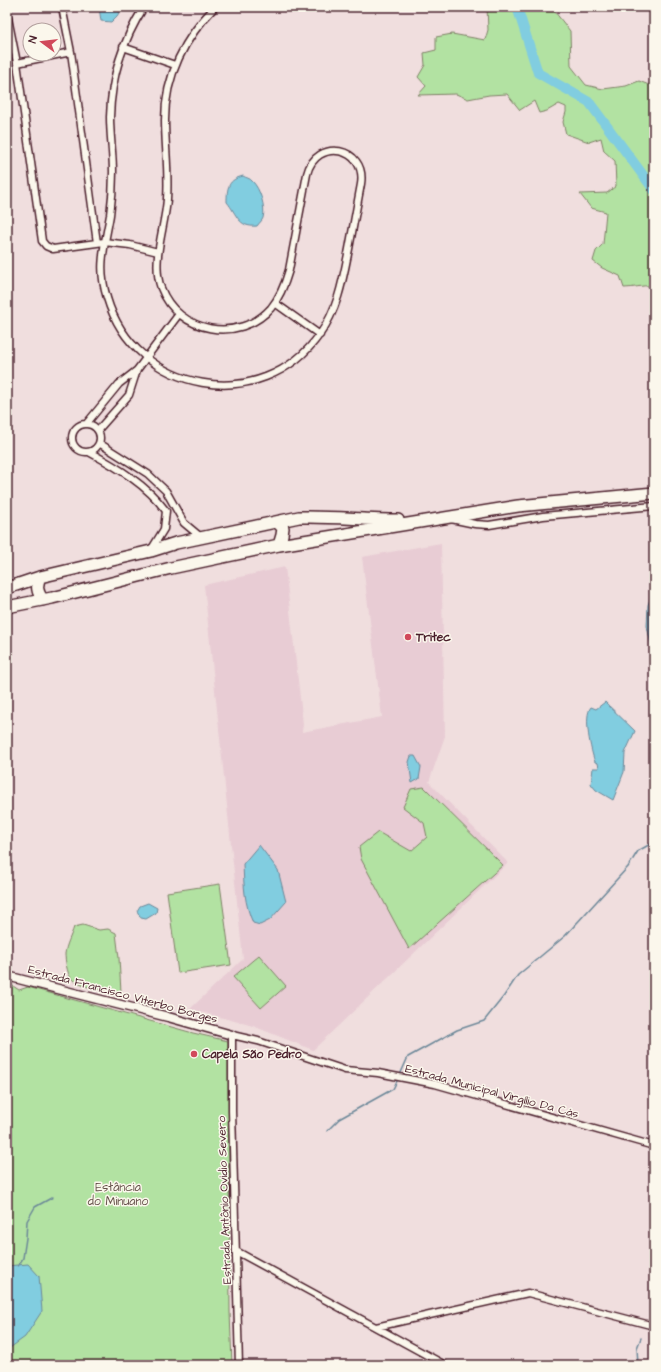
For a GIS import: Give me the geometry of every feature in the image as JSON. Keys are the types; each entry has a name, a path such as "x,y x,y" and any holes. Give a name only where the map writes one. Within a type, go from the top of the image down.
{"highway":[{"path":"7,588 40,577 202,538 299,518 317,517 403,520 546,499 654,490"},
{"path":"7,607 43,600 157,571 279,545 546,503 654,493"},
{"path":"277,522 283,528 279,545"},
{"path":"40,577 37,588 38,593 43,600"}],"street":[{"path":"62,7 71,52 96,243"},
{"path":"144,7 123,47 115,74 111,103 110,133 113,183 110,216 104,242 102,270 105,290 111,310 124,334 132,345 146,358 164,370 190,381 216,385 243,383 268,376 302,355 320,335 333,312 341,288 362,180 361,170 357,162 346,153 332,150 324,152 316,157 310,165 289,270 282,290 275,303 260,318 247,325 234,329 219,330 191,322 180,314 169,302 162,289 158,275 158,252 164,226 168,185 166,108 169,86 175,66 184,47 192,34 215,7"},
{"path":"7,13 17,63 42,241 46,246 53,249 104,242 158,252"},
{"path":"123,47 175,66"},
{"path":"17,63 71,52"},
{"path":"275,303 320,335"},
{"path":"86,423 93,425 98,430 100,437 99,443 95,449 89,452 82,452 76,448 72,439 74,429 86,423 119,384 137,370 180,314"},
{"path":"98,430 129,395 137,370"},
{"path":"99,443 148,474 166,492 184,523 202,538"},
{"path":"89,452 136,481 159,502 166,511 164,528 151,551"},
{"path":"445,518 475,524 489,525 543,516 654,506"},
{"name":"Estrada Francisco Viterbo Borges","path":"7,976 232,1035"},
{"name":"Estrada Municipal Virgílio Da Cás","path":"232,1035 258,1041 345,1070 378,1073 435,1084 560,1121 654,1146"},
{"name":"Estrada Antônio Ovidio Severo","path":"232,1035 232,1111 239,1365"},
{"path":"236,1251 445,1365"},
{"path":"376,1327 528,1293 654,1326"}],"shaded area":[{"path":"441,543 445,736 429,782 508,863 313,1050 253,1026 190,1009 243,959 204,585 285,567 303,724 302,732 382,717 362,557"}],"green space":[{"path":"487,7 554,7 555,12 570,31 571,66 586,85 603,89 626,86 639,81 649,85 654,77 654,285 624,288 620,276 602,268 593,261 596,251 603,244 606,212 591,208 580,194 607,193 616,186 615,161 604,151 601,138 589,142 566,134 563,122 566,107 559,104 547,111 539,113 534,101 520,110 507,94 489,95 468,99 456,94 418,95 426,86 418,77 425,65 424,53 436,50 436,37 452,34 485,40 488,30"},
{"path":"424,787 503,865 409,949 361,859 359,847 378,832 411,851 427,837 424,823 403,807 411,789"},
{"path":"220,884 231,965 178,973 167,892"},
{"path":"83,925 99,930 108,929 116,933 121,992 87,987 71,978 67,970 65,959 66,947 74,927"},
{"path":"259,955 286,986 261,1008 233,977"},
{"name":"Estância do Minuano","path":"7,982 19,990 28,987 193,1033 228,1041 230,1312 232,1365 7,1365"}],"water":[{"path":"99,7 123,7 111,22 101,21"},
{"path":"243,176 250,179 255,184 262,198 264,214 263,219 257,226 246,225 242,222 227,202 229,185 234,180"},
{"path":"654,588 654,659 647,626 648,605"},
{"path":"605,702 635,731 625,753 624,772 613,800 596,790 591,784 593,768 599,768 598,763 595,762 590,743 588,726 589,712 591,707 596,709"},
{"path":"411,756 415,756 421,767 419,779 412,783 409,762"},
{"path":"259,845 278,870 286,902 270,920 260,925 253,923 250,916 245,894 243,864"},
{"path":"148,903 157,908 156,913 146,919 141,918 137,911 140,906"},
{"path":"28,1264 39,1276 42,1311 25,1337 7,1350 7,1266"}],"waterway":[{"path":"517,7 538,73 589,102 654,190"},
{"path":"400,1075 408,1057 457,1030 484,1021 504,996 518,975 565,936 628,867 638,851 654,842"},
{"path":"327,1131 339,1119 393,1089 398,1079"},
{"path":"18,1266 23,1258 27,1221 35,1207 53,1197"},
{"path":"638,1365 637,1348 641,1338"}],"place":[{"name":"Tritec","path":"408,637"},
{"name":"Capela São Pedro","path":"194,1054"}]}
